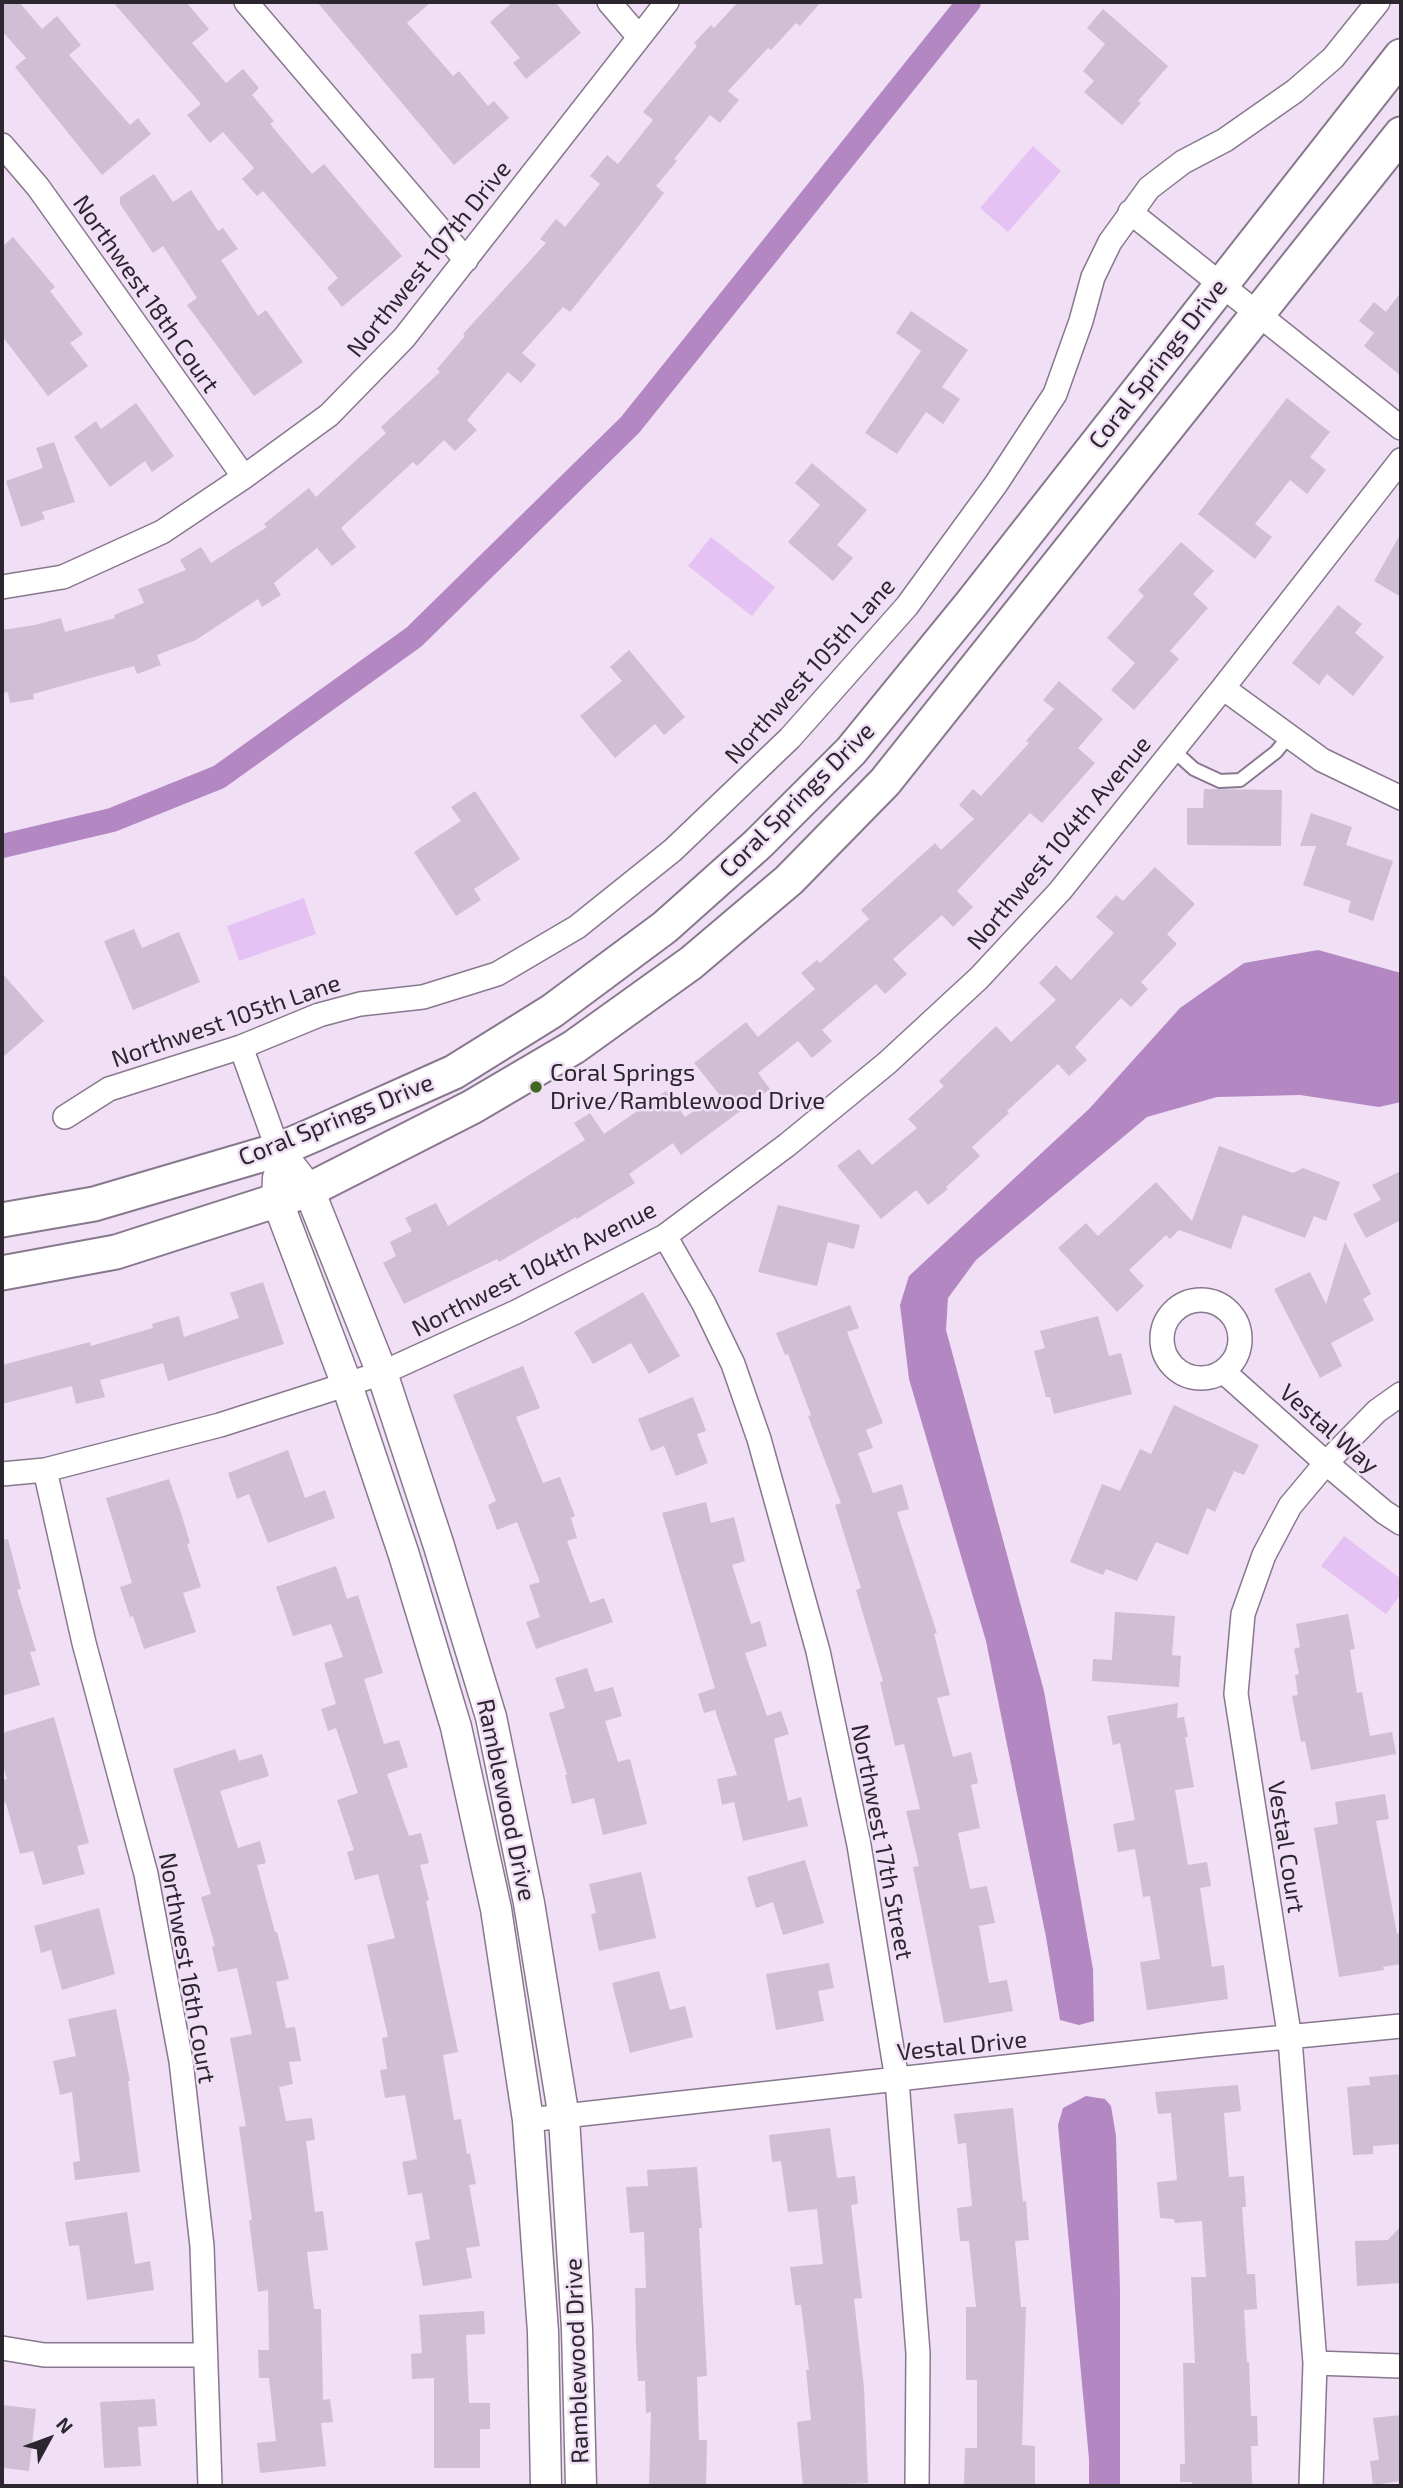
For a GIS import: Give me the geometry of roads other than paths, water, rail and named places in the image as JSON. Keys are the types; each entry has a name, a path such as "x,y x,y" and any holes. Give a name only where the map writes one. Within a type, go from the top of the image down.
{"main road":[{"name":"Coral Springs Drive","path":"2,1220 94,1204 278,1150 454,1072 552,1011 665,928 758,844 851,751 971,604 1401,55"},
{"name":"Coral Springs Drive","path":"2,1273 116,1252 309,1190 472,1107 574,1047 691,963 789,880 885,782 1401,134"}],"street":[{"path":"246,2 466,260"},
{"path":"609,2 639,37"},
{"name":"Northwest 107th Drive","path":"2,587 63,577 162,532 330,415 404,338 667,2"},
{"name":"Northwest 105th Lane","path":"65,1117 109,1089 241,1047 319,1015 359,1004 423,997 498,974 577,927 673,850 790,738 907,606 996,484 1055,394 1081,321 1093,277 1110,242 1149,188 1183,162 1225,140 1295,91 1333,58 1378,2"},
{"name":"Northwest 18th Court","path":"2,145 81,247 244,477"},
{"path":"1130,212 1401,428"},
{"name":"Northwest 104th Avenue","path":"2,1474 45,1470 220,1425 382,1373 516,1312 665,1236 787,1145 877,1071 979,978 1060,891 1401,460"},
{"path":"1223,688 1322,760 1401,798"},
{"name":"Ramblewood Drive","path":"241,1047 278,1150 309,1190 382,1373 491,1717 529,1903 564,2118 577,2329 582,2486"},
{"name":"Ramblewood Drive","path":"278,1150 277,1200 347,1384 404,1555 456,1727 496,1909 528,2120 543,2332 546,2486"},
{"name":"Northwest 17th Street","path":"665,1236 705,1304 733,1364 782,1515 818,1651 856,1832 897,2080 918,2353 917,2486"},
{"name":"Vestal Way","path":"1224,1372 1326,1463 1401,1523"},
{"name":"Vestal Court","path":"1311,2486 1315,2363 1290,2039 1236,1693 1243,1614 1264,1555 1290,1506 1326,1463 1377,1411 1401,1394"},
{"name":"Northwest 16th Court","path":"45,1470 84,1643 145,1874 180,2061 202,2246 210,2486"},
{"name":"Vestal Drive","path":"528,2120 1204,2045 1290,2039 1401,2026"},
{"path":"2,2348 44,2355 205,2355"},
{"path":"1315,2363 1401,2367"}],"lane":[{"path":"1173,750 1194,769 1220,781 1240,780 1276,752 1289,736"}],"waterway":[{"path":"2,846 112,820 219,777 414,637 630,425 969,2"}],"place":[{"name":"Coral Springs Drive/Ramblewood Drive","path":"536,1087"}]}
